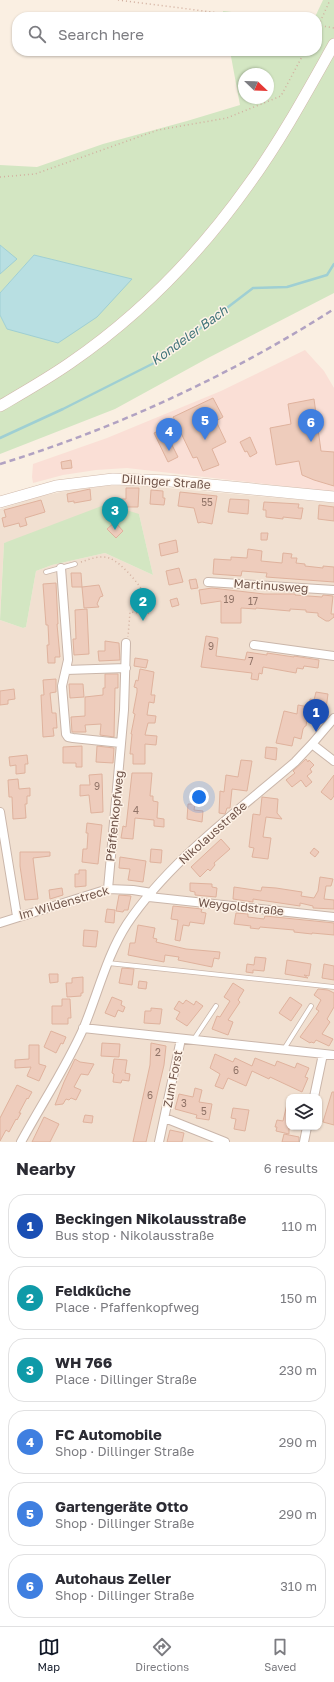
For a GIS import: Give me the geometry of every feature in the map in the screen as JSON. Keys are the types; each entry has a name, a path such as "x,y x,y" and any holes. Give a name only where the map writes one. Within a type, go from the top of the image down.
{"main road":[{"path":"0,406 70,364 97,344 142,305 193,254 222,221 250,183 280,138 334,44"},
{"name":"Dillinger Straße","path":"0,502 56,486 118,478 170,481 334,497"}],"street":[{"path":"61,568 68,660 62,686 65,729 68,737 121,743"},
{"name":"Martinusweg","path":"208,582 334,590"},
{"name":"Pfaffenkopfweg","path":"108,889 121,743 126,668 126,643"},
{"path":"254,645 334,656"},
{"path":"66,670 126,668"},
{"name":"Nikolausstraße","path":"21,1142 83,1028 108,963 127,925 150,895 179,863 295,762 334,718"},
{"path":"312,744 334,761"},
{"path":"0,812 17,916"},
{"name":"Im Wildenstreck","path":"0,923 17,916 108,889 133,890 150,895"},
{"name":"Weygoldstraße","path":"150,895 334,917"},
{"path":"83,1028 334,1055"},
{"name":"Zum Forst","path":"160,1142 181,1039"},
{"path":"315,1094 323,1054"},
{"name":"Zum Forst","path":"165,1118 226,1142"},
{"path":"304,1142 307,1130"}],"lane":[{"path":"46,572 75,564"},
{"path":"108,963 334,987"},
{"path":"193,1040 216,1006"},
{"path":"284,1050 288,1041 311,1006"}],"path":[{"path":"118,0 212,12"},
{"path":"322,17 330,0"},
{"path":"322,26 334,28"},
{"path":"0,177 36,174 158,130 228,118 280,96 302,56"},
{"path":"75,564 99,557 110,558 126,570 143,591 150,605 148,614 130,612 130,633 126,643"}],"shaded area":[{"path":"305,350 324,371 334,388 334,492 127,468 96,470 63,475 33,483 33,464 107,438 221,391"},
{"path":"134,485 334,503 334,1142 0,1142 0,620 23,628 26,627 36,571 52,565 105,553 153,575 139,514 4,543 0,617 0,509 41,496 105,486"}],"green space":[{"path":"323,0 334,0 334,293 208,358 115,409 0,454 0,315 7,329 131,280 34,255 0,293 0,274 16,259 0,245 0,165 37,167 103,144 187,121 240,104 274,104 274,68 238,68 238,94 231,56 322,56 322,12 317,12"},
{"path":"107,504 139,514 153,575 105,553 52,565 36,571 26,627 23,628 0,620 4,543"}],"water":[{"path":"0,245 17,259 0,274"},
{"path":"34,255 132,279 97,317 58,343 7,329 0,315 0,293"}],"building":[{"path":"213,398 223,417 216,421 226,442 212,449 219,465 203,471 197,457 193,458 181,433 169,439 178,457 168,462 154,433 176,422 173,417"},
{"path":"314,399 321,451 334,452 334,486 302,475 299,461 276,465 270,428 291,424 288,404"},
{"path":"250,437 257,453 250,457 247,451 245,452 240,442"},
{"path":"71,460 72,468 62,469 61,462"},
{"path":"126,488 139,488 138,507 121,507 121,499 126,499"},
{"path":"90,489 91,500 74,503 74,501 68,502 67,494"},
{"path":"151,490 163,491 163,498 165,498 164,505 150,504"},
{"path":"180,492 217,496 212,524 202,522 198,523 194,508 178,506"},
{"path":"230,499 249,500 248,514 228,512"},
{"path":"41,500 45,512 25,518 27,525 20,527 19,523 4,527 2,518 6,517 4,510"},
{"path":"264,502 299,504 298,508 303,508 301,519 266,517 266,510 263,510"},
{"path":"319,505 334,507 334,521 318,519"},
{"path":"115,522 123,531 116,538 107,529"},
{"path":"261,533 268,533 267,540 261,540"},
{"path":"176,540 178,552 161,556 159,544"},
{"path":"248,549 262,551 261,561 282,563 283,553 292,554 291,558 297,558 296,563 305,564 305,566 323,568 323,566 334,567 334,582 266,577 267,573 242,571 241,576 213,574 214,559 231,560 231,557 247,558"},
{"path":"179,568 183,582 169,585 166,571"},
{"path":"71,573 81,573 82,587 72,587"},
{"path":"196,579 198,588 191,589 189,580"},
{"path":"56,583 57,624 60,657 55,657 55,663 48,663 48,625 46,625 43,584"},
{"path":"99,585 103,596 100,597 97,604 99,607 84,608 82,587"},
{"path":"212,588 264,594 295,594 322,597 323,595 333,596 331,614 334,614 334,617 329,621 326,621 318,616 318,613 306,612 306,610 290,609 290,611 241,608 241,623 221,623 221,601 201,604 199,590"},
{"path":"177,598 179,605 172,607 170,600"},
{"path":"87,609 89,654 74,655 73,639 76,639 75,610"},
{"path":"206,636 218,638 216,656 245,660 247,652 267,655 267,653 294,656 319,660 318,668 304,666 303,669 297,668 296,673 263,667 262,674 259,673 258,680 251,679 252,673 201,667"},
{"path":"105,641 119,643 120,660 99,661 98,651 105,651"},
{"path":"135,658 148,660 146,668 134,666"},
{"path":"140,669 154,672 151,695 155,695 154,703 149,702 147,715 156,716 155,723 148,723 145,735 157,736 156,745 145,744 145,764 133,764 133,754 130,754 131,734 135,714 133,713 137,692 137,688 134,687 136,680 138,681"},
{"path":"105,674 118,674 118,688 115,688 114,737 100,735 101,724 85,725 86,732 72,732 71,717 85,716 85,697 103,695 103,688 105,688"},
{"path":"56,679 56,692 50,693 52,713 56,713 57,728 53,728 54,736 43,737 41,695 44,695 43,680"},
{"path":"69,684 83,684 84,697 70,698"},
{"path":"14,689 15,699 8,700 8,704 0,705 0,691"},
{"path":"316,692 328,694 326,709 309,706 310,699 314,700"},
{"path":"298,705 309,707 306,726 303,729 301,739 294,737 292,746 276,743 284,711 297,714"},
{"path":"82,746 82,767 76,767 76,763 63,763 63,747"},
{"path":"97,746 114,748 113,763 96,762"},
{"path":"266,747 277,748 276,760 265,758"},
{"path":"27,755 28,764 25,764 25,773 16,774 16,765 10,766 9,757"},
{"path":"306,759 314,765 310,769 312,772 307,776 312,782 306,787 301,780 292,787 286,780 295,773 293,771"},
{"path":"241,760 252,761 247,791 232,789 230,808 227,808 225,814 219,813 220,791 224,792 226,775 238,777"},
{"path":"132,773 152,773 150,796 153,796 153,801 158,802 157,818 164,819 164,827 154,826 154,820 135,818 133,839 121,838 123,826 126,827"},
{"path":"102,774 103,812 91,813 89,795 80,796 80,785 90,785 89,775"},
{"path":"334,775 334,796 331,800 321,792"},
{"path":"18,779 19,789 30,788 30,796 27,796 27,804 25,804 26,818 13,819 12,797 9,797 8,780"},
{"path":"262,797 278,799 277,813 282,819 266,817 263,837 271,838 268,859 252,857 254,848 249,847 253,814 260,815"},
{"path":"188,804 195,804 194,810 203,811 202,822 187,819"},
{"path":"87,823 102,825 98,864 82,862 83,849 87,849"},
{"path":"221,839 230,849 214,863 215,865 210,871 208,869 200,877 191,867"},
{"path":"314,848 319,852 315,857 310,853"},
{"path":"151,849 162,850 161,863 150,862"},
{"path":"20,852 50,852 50,856 33,858 38,899 25,900 20,866"},
{"path":"120,857 146,861 143,882 128,880 130,869 119,868"},
{"path":"79,870 86,870 86,886 75,887 75,874 79,874"},
{"path":"320,877 333,879 331,886 326,886 324,899 334,900 334,909 313,908 313,906 300,903 300,906 253,899 253,902 233,899 234,887 261,891 262,887 276,888 302,892 301,896 314,898 318,891"},
{"path":"190,883 212,884 212,887 217,888 216,897 195,895 195,892 190,891"},
{"path":"62,888 63,895 50,899 49,890"},
{"path":"119,895 131,896 128,910 124,910 123,912 116,911"},
{"path":"173,906 202,909 201,912 206,913 204,924 190,922 189,926 183,925 180,941 175,940 178,920 171,919"},
{"path":"107,909 115,910 114,923 105,922"},
{"path":"236,913 248,914 248,917 264,919 265,916 334,923 334,935 312,934 294,932 294,930 260,927 259,929 250,928 251,926 234,924"},
{"path":"138,925 155,928 153,938 157,939 156,942 186,949 220,952 219,959 214,958 212,967 178,960 179,957 165,955 164,962 128,955 130,943 135,943"},
{"path":"84,930 98,931 96,947 83,946"},
{"path":"255,957 266,958 264,971 253,970 253,973 246,972 247,964 254,965"},
{"path":"287,960 311,964 309,976 304,975 308,978 285,974"},
{"path":"324,964 334,966 334,980 322,978"},
{"path":"122,968 134,969 132,985 119,983"},
{"path":"49,974 58,974 58,982 50,983"},
{"path":"83,977 83,993 81,993 81,996 67,997 66,983 72,983 72,978"},
{"path":"139,981 147,982 146,989 138,988"},
{"path":"233,983 244,990 238,1000 240,1002 228,1020 233,1022 228,1035 212,1029 217,1016 220,1017 230,1001 224,997"},
{"path":"318,989 328,990 334,993 334,1007 327,1019 330,1022 322,1034 333,1039 329,1046 316,1040 314,1043 310,1043 300,1037 319,1011 316,1009 321,1000 314,995"},
{"path":"112,997 122,1001 121,1005 125,1007 123,1012 118,1010 115,1017 105,1013"},
{"path":"290,997 302,1005 291,1021 279,1013"},
{"path":"62,999 70,999 71,1018 68,1018 68,1024 52,1024 52,1006 62,1006"},
{"path":"186,1000 194,1005 196,1001 203,1006 187,1026 176,1019 180,1012 174,1009 179,1001 183,1004"},
{"path":"151,1008 162,1009 160,1024 144,1023 145,1011 151,1011"},
{"path":"51,1031 66,1037 56,1053 44,1047"},
{"path":"102,1043 120,1044 119,1057 101,1056"},
{"path":"151,1043 166,1046 164,1065 146,1142 133,1142 150,1065"},
{"path":"29,1045 39,1045 39,1064 46,1066 39,1081 27,1076 31,1067 15,1068 15,1060 29,1059"},
{"path":"215,1054 233,1062 235,1058 252,1066 255,1058 275,1066 277,1061 295,1068 297,1063 309,1068 305,1077 308,1078 302,1092 270,1077 269,1079 252,1071 246,1086 228,1078 223,1089 215,1086 220,1074 210,1068"},
{"path":"75,1059 80,1062 94,1064 88,1075 81,1074 74,1087 81,1090 76,1100 71,1098 69,1100 66,1099 63,1104 55,1105 64,1082"},
{"path":"114,1059 127,1060 125,1073 130,1074 129,1081 122,1080 121,1083 113,1082 114,1074 112,1073"},
{"path":"17,1085 32,1092 28,1099 27,1098 17,1120 16,1119 9,1132 6,1130 0,1141 0,1118"},
{"path":"195,1088 202,1090 199,1102 212,1104 209,1120 196,1118 197,1115 175,1109 179,1094 193,1097"},
{"path":"332,1092 334,1092 334,1125 323,1122"},
{"path":"233,1108 249,1110 245,1131 234,1129 236,1119 231,1118"},
{"path":"286,1108 286,1130 289,1130 289,1134 276,1131 277,1127 275,1127 277,1120 283,1121"},
{"path":"85,1115 93,1116 92,1123 83,1122"},
{"path":"44,1117 59,1124 50,1142 32,1142"},
{"path":"170,1130 184,1133 182,1142 167,1142"},
{"path":"284,1134 299,1137 299,1142 282,1142"}],"waterway":[{"name":"Kondeler Bach","path":"0,438 63,409 156,362 253,288 287,287 327,275 334,264"}],"railway":[{"path":"0,464 87,434 172,398 255,356 334,309"}],"place":[{"name":"Gartengeräte Otto","path":"205,440"},
{"name":"Autohaus Zeller","path":"311,442"},
{"name":"FC Automobile","path":"169,451"},
{"name":"WH 766","path":"115,530"},
{"name":"Feldküche","path":"143,621"},
{"name":"Beckingen Nikolausstraße","path":"316,732"}]}
